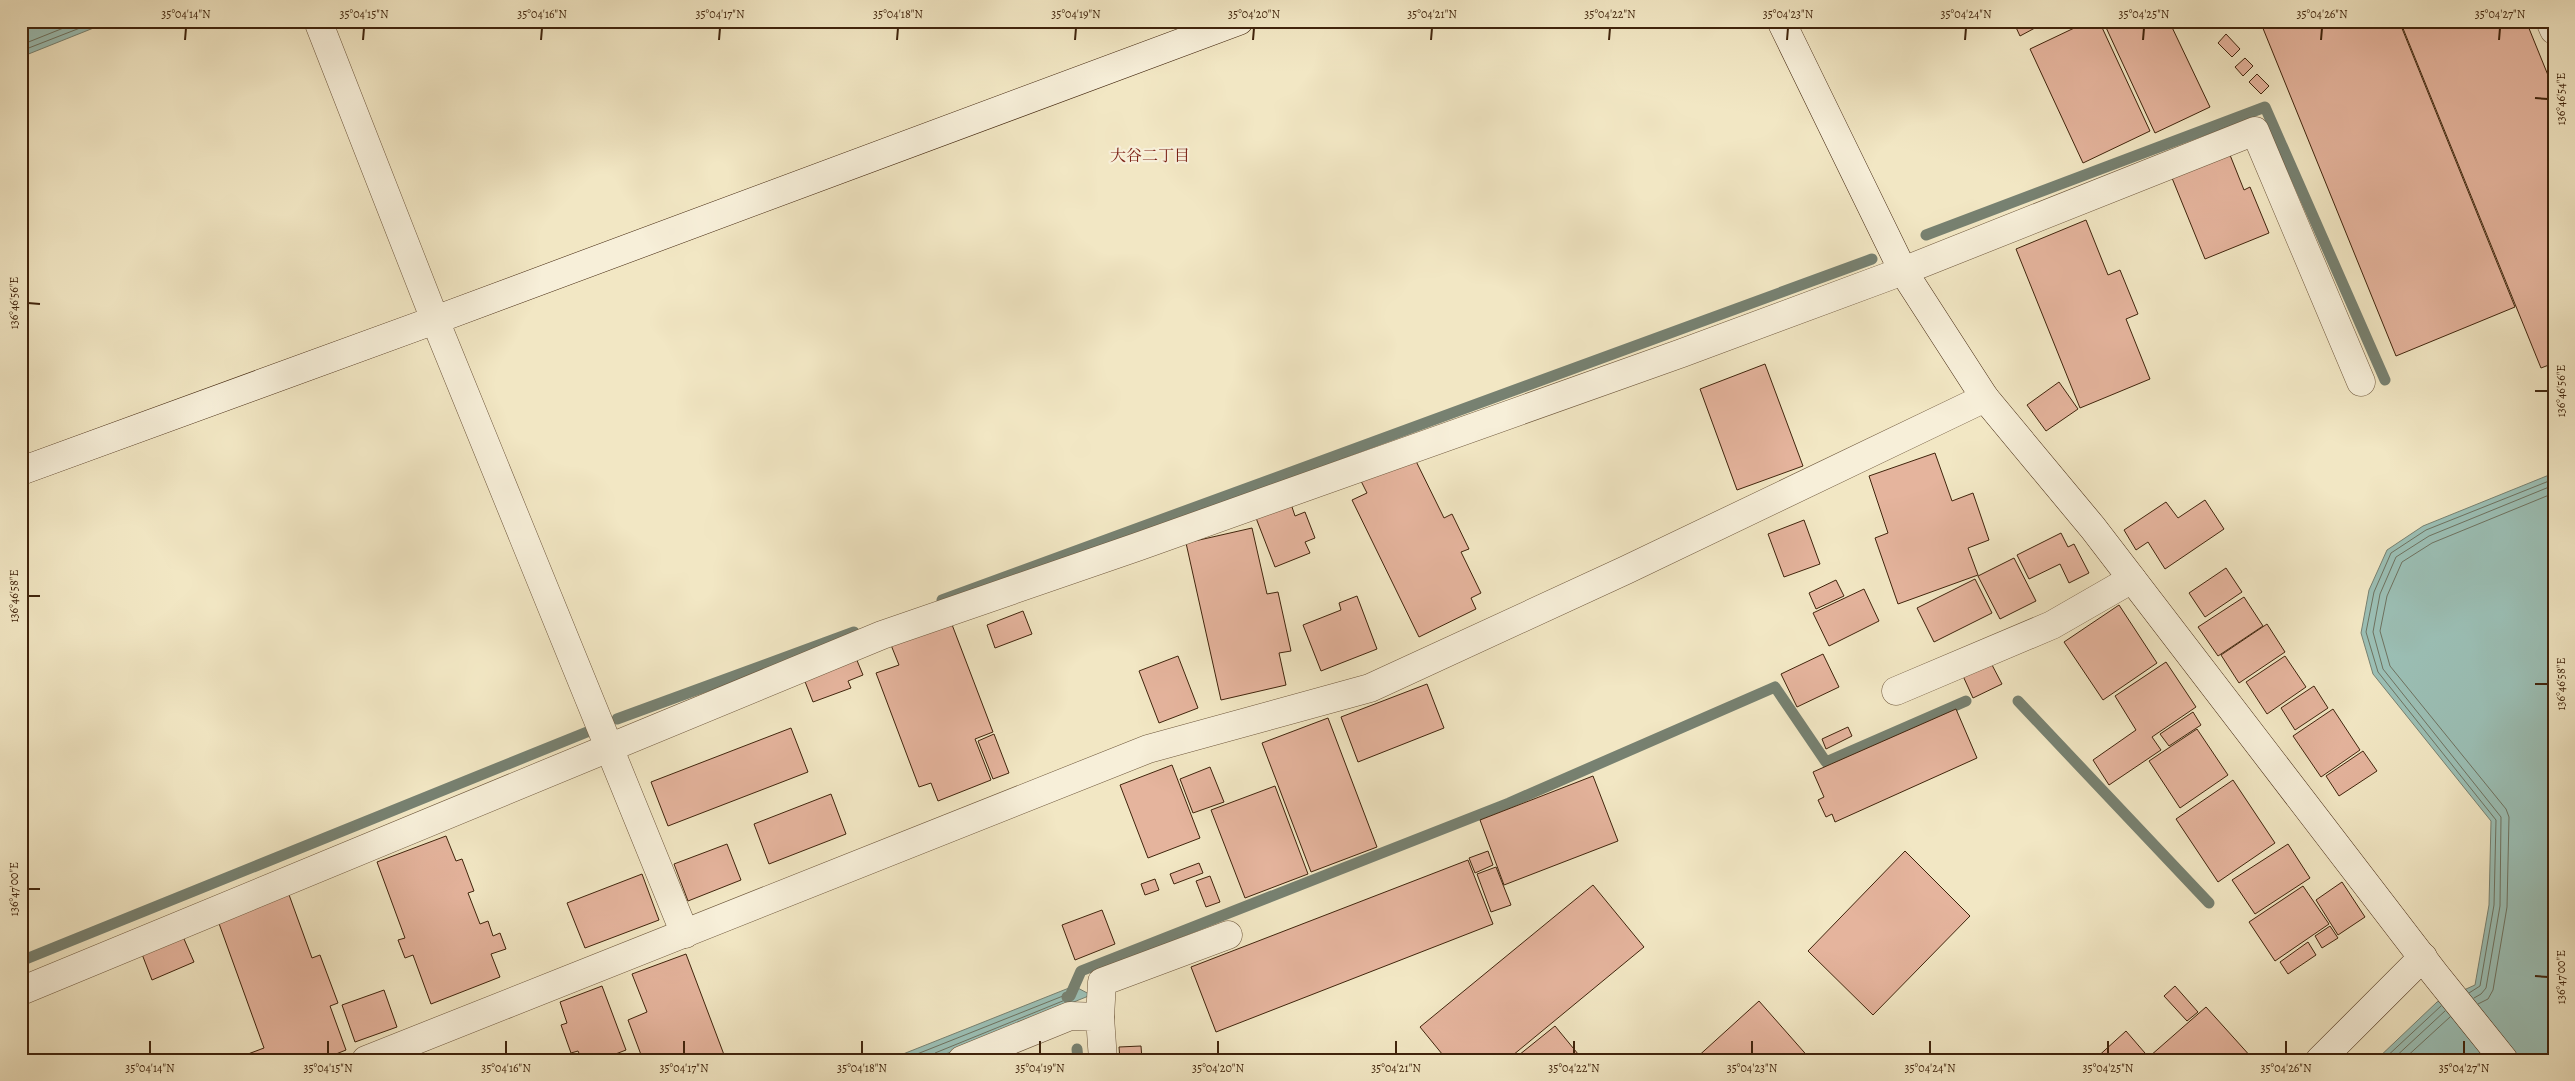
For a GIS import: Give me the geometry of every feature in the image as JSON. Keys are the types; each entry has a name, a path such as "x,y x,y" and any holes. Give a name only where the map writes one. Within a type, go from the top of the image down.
{"street":[{"path":"318,21 435,320 685,934"},
{"path":"21,471 435,320 1239,21"},
{"path":"1781,21 1903,271 1985,398 2093,528 2429,966 2504,1060"},
{"path":"2550,21 2554,30"},
{"path":"21,991 882,635 1156,540 1903,271 2255,131 2361,382"},
{"path":"366,1060 1148,748 1370,688 1626,570 1985,398"},
{"path":"1896,691 2052,625 2132,579"},
{"path":"1103,1060 1100,1017 1102,982 1228,935"},
{"path":"2320,1060 2429,966"},
{"path":"962,1060 1070,1016 1100,1017"}],"water":[{"path":"35,21 111,21 21,57 21,27"},
{"path":"2554,473 2554,1060 2376,1060 2437,1002 2475,985 2489,905 2491,821 2373,674 2361,633 2369,590 2387,550 2423,526"},
{"path":"1074,986 1091,995 931,1060 888,1060"}],"building":[{"path":"2013,21 2048,21 2020,36"},
{"path":"2089,21 2099,21 2150,131 2083,163 2030,49"},
{"path":"2103,21 2169,21 2210,107 2155,133"},
{"path":"2260,21 2399,21 2515,307 2396,356"},
{"path":"2400,21 2526,21 2554,90 2554,363 2541,368"},
{"path":"2226,34 2240,49 2232,57 2218,43"},
{"path":"2245,58 2253,66 2243,76 2235,67"},
{"path":"2257,74 2269,86 2261,94 2249,82"},
{"path":"2230,155 2244,190 2250,187 2269,233 2205,259 2172,178"},
{"path":"2086,220 2108,275 2120,270 2138,314 2126,319 2150,379 2080,408 2016,249"},
{"path":"1765,364 1803,466 1737,490 1700,389"},
{"path":"2059,382 2078,409 2046,431 2027,405"},
{"path":"1411,451 1444,518 1452,514 1469,549 1461,552 1481,593 1471,598 1476,609 1419,637 1352,500 1367,493 1359,477"},
{"path":"1935,453 1952,501 1973,493 1989,540 1968,548 1978,575 1898,604 1875,538 1888,533 1869,476"},
{"path":"2205,500 2224,529 2165,569 2148,542 2136,550 2124,530 2166,502 2178,518"},
{"path":"1291,504 1295,516 1305,512 1315,538 1305,542 1310,553 1275,567 1256,518"},
{"path":"1804,520 1820,564 1784,577 1768,534"},
{"path":"1252,528 1267,594 1278,592 1291,651 1279,653 1286,685 1221,700 1186,543"},
{"path":"2061,533 2068,547 2074,544 2089,573 2069,583 2060,564 2029,579 2017,555"},
{"path":"2014,558 2036,601 2000,619 1978,576"},
{"path":"2226,568 2242,592 2205,617 2189,593"},
{"path":"1975,579 1992,613 1934,642 1917,608"},
{"path":"1836,580 1844,596 1816,609 1809,593"},
{"path":"1864,589 1879,621 1829,646 1813,613"},
{"path":"1357,596 1377,649 1321,671 1303,625 1341,610 1339,603"},
{"path":"2244,597 2263,626 2218,656 2198,627"},
{"path":"2119,605 2157,663 2103,700 2064,642"},
{"path":"1023,611 1032,634 995,648 987,625"},
{"path":"951,622 993,732 975,739 991,780 938,801 931,783 919,787 876,673 899,665 891,645"},
{"path":"2267,624 2285,652 2239,683 2221,655"},
{"path":"1823,654 1839,687 1797,707 1781,674"},
{"path":"1178,656 1198,708 1159,723 1139,671"},
{"path":"2285,656 2306,687 2267,714 2246,682"},
{"path":"856,658 863,675 848,681 851,688 813,702 804,679"},
{"path":"2166,662 2196,707 2152,737 2161,750 2109,785 2093,760 2136,730 2115,696"},
{"path":"1991,663 2002,684 1973,698 1963,676"},
{"path":"1427,684 1444,728 1358,762 1341,717"},
{"path":"2314,686 2328,708 2295,730 2281,708"},
{"path":"1956,709 1977,758 1835,822 1832,814 1826,817 1818,800 1824,797 1813,772"},
{"path":"2333,709 2360,750 2321,777 2293,736"},
{"path":"2193,712 2201,725 2169,746 2160,734"},
{"path":"1328,718 1377,847 1311,872 1262,743"},
{"path":"1848,727 1852,736 1826,749 1822,739"},
{"path":"791,728 808,772 668,826 651,782"},
{"path":"2197,729 2228,775 2180,808 2149,761"},
{"path":"994,734 1009,773 993,779 978,741"},
{"path":"2363,751 2377,771 2339,796 2326,776"},
{"path":"1172,765 1200,838 1148,858 1120,785"},
{"path":"1210,767 1224,802 1193,813 1180,779"},
{"path":"1593,776 1618,841 1504,885 1480,820"},
{"path":"2233,780 2275,843 2218,882 2176,819"},
{"path":"1275,786 1308,874 1245,898 1211,810"},
{"path":"831,794 846,834 769,864 754,824"},
{"path":"446,836 456,861 462,859 474,891 468,893 480,924 488,921 493,936 500,933 506,949 491,954 500,977 431,1004 413,955 405,958 398,940 405,938 377,862"},
{"path":"727,844 741,880 688,901 674,864"},
{"path":"2288,844 2310,878 2255,914 2232,880"},
{"path":"1488,851 1493,865 1475,873 1469,858"},
{"path":"1905,851 1970,916 1873,1015 1808,951"},
{"path":"1468,860 1493,924 1216,1032 1191,967"},
{"path":"1199,863 1203,873 1174,884 1170,874"},
{"path":"1496,867 1511,905 1491,912 1477,874"},
{"path":"642,874 659,920 585,948 567,903"},
{"path":"1210,876 1220,902 1206,907 1196,881"},
{"path":"1155,879 1159,890 1145,895 1141,884"},
{"path":"2342,882 2365,917 2338,935 2316,900"},
{"path":"1593,885 1644,947 1507,1060 1447,1060 1420,1027"},
{"path":"2303,886 2329,924 2275,961 2249,922"},
{"path":"288,892 312,958 320,955 338,1003 330,1006 346,1050 321,1060 232,1060 264,1048 217,918"},
{"path":"1102,910 1115,944 1075,960 1062,925"},
{"path":"2330,926 2338,938 2322,948 2315,936"},
{"path":"181,932 194,962 152,980 140,949"},
{"path":"2308,942 2316,955 2288,974 2280,962"},
{"path":"686,954 726,1060 643,1060 628,1020 647,1012 632,974"},
{"path":"602,986 626,1050 600,1060 582,1060 578,1051 571,1053 561,1025 567,1023 560,1002"},
{"path":"2175,986 2198,1012 2187,1021 2164,996"},
{"path":"384,990 397,1027 355,1042 342,1005"},
{"path":"1759,1001 1811,1060 1694,1060"},
{"path":"2206,1007 2252,1058 2153,1060 2150,1056"},
{"path":"1555,1026 1583,1060 1523,1060 1519,1055"},
{"path":"2126,1031 2151,1060 2094,1060"},
{"path":"1141,1046 1142,1060 1120,1060 1119,1047"}],"waterway":[{"path":"1926,235 2265,107 2385,380"},
{"path":"942,600 1872,259"},
{"path":"617,719 854,632"},
{"path":"1067,997 1070,996 1081,971 1509,803 1775,687 1826,762 1966,701"},
{"path":"2018,701 2209,903"},
{"path":"21,961 587,732"},
{"path":"1077,1049 1078,1060"}],"district":[{"name":"大谷二丁目","path":"1150,155"}]}
